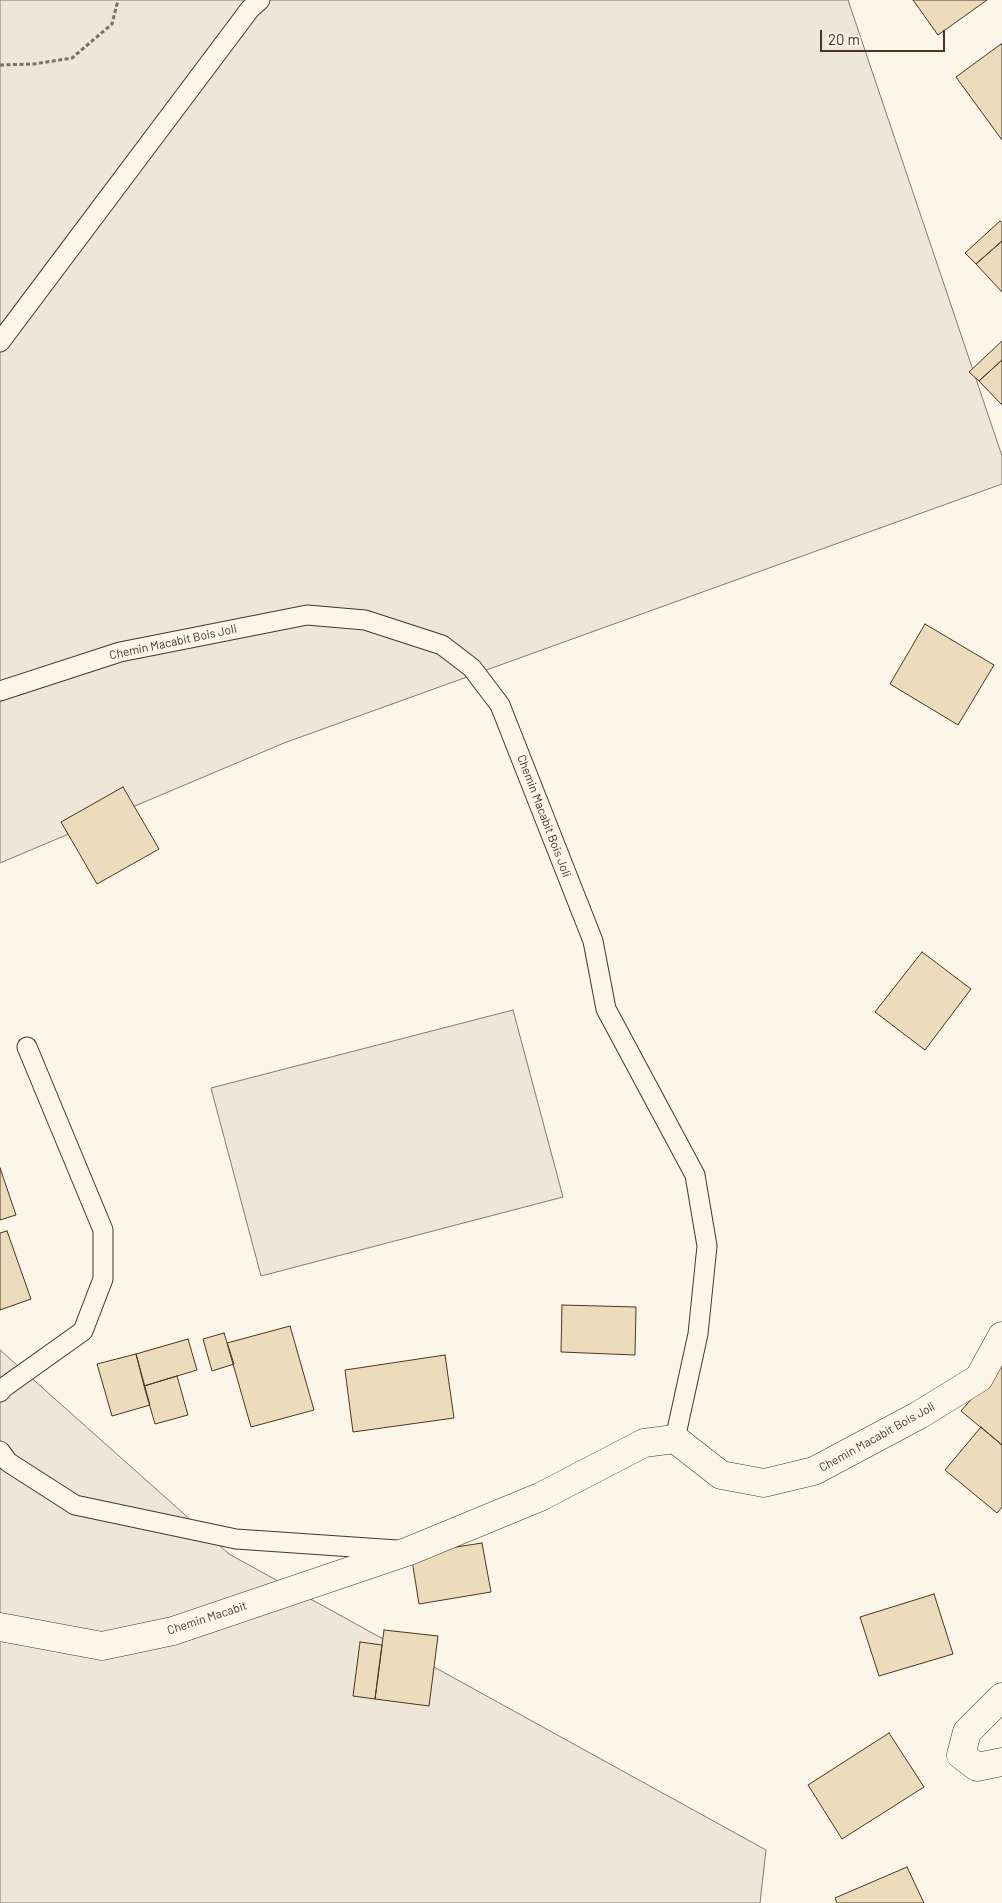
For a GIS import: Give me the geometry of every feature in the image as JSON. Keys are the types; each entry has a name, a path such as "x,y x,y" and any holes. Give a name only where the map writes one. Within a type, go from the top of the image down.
{"street":[{"name":"Chemin Macabit Bois Joli","path":"674,1439 720,1475 764,1484 814,1471 919,1415 979,1378 1002,1336"},
{"path":"408,1551 540,1497 644,1442 674,1439"},
{"name":"Chemin Macabit","path":"0,1627 102,1646 173,1631 408,1551"},
{"path":"1002,1697 967,1732 961,1755 978,1768 1002,1762"}],"lane":[{"path":"0,342 250,9 260,0"},
{"name":"Chemin Macabit Bois Joli","path":"0,691 120,652 306,615 365,620 442,645 472,668 500,705 590,932 606,1009 695,1175 708,1246 698,1334 674,1439"},
{"path":"0,1392 83,1331 103,1279 103,1230 27,1047"},
{"path":"0,1451 8,1462 75,1505 236,1539 408,1551"}],"path":[{"path":"0,65 34,64 72,58 112,24 118,0"}],"shaded area":[{"path":"0,0 848,0 1002,456 1002,484 284,743 0,863"},
{"path":"513,1010 563,1197 261,1276 211,1088"},
{"path":"0,1350 229,1554 766,1850 760,1903 0,1903"}],"building":[{"path":"913,0 987,0 938,35"},
{"path":"1002,45 1002,140 956,77"},
{"path":"1000,221 1002,223 1002,241 976,264 965,253"},
{"path":"1002,241 1002,292 976,264"},
{"path":"1002,341 1002,360 979,381 969,372"},
{"path":"1002,360 1002,405 979,381"},
{"path":"925,624 994,665 958,725 890,684"},
{"path":"123,787 159,849 97,884 61,822"},
{"path":"922,952 971,989 925,1050 875,1012"},
{"path":"0,1168 16,1215 0,1220"},
{"path":"7,1231 31,1299 0,1310 0,1233"},
{"path":"562,1305 636,1307 635,1355 561,1352"},
{"path":"290,1326 314,1410 251,1427 227,1343"},
{"path":"224,1333 234,1364 212,1371 203,1339"},
{"path":"188,1339 197,1370 144,1386 136,1354"},
{"path":"136,1354 150,1405 112,1416 97,1364"},
{"path":"445,1355 454,1418 353,1432 345,1370"},
{"path":"1002,1366 1002,1445 961,1411"},
{"path":"177,1376 188,1415 155,1424 144,1386"},
{"path":"981,1427 1002,1445 1002,1507 997,1513 945,1470"},
{"path":"482,1543 491,1592 419,1604 411,1554"},
{"path":"934,1594 953,1654 879,1676 860,1617"},
{"path":"384,1630 438,1636 429,1706 375,1699"},
{"path":"360,1642 382,1645 375,1699 353,1696"},
{"path":"889,1733 924,1787 842,1839 808,1785"},
{"path":"907,1867 924,1903 837,1903 835,1898"}]}
